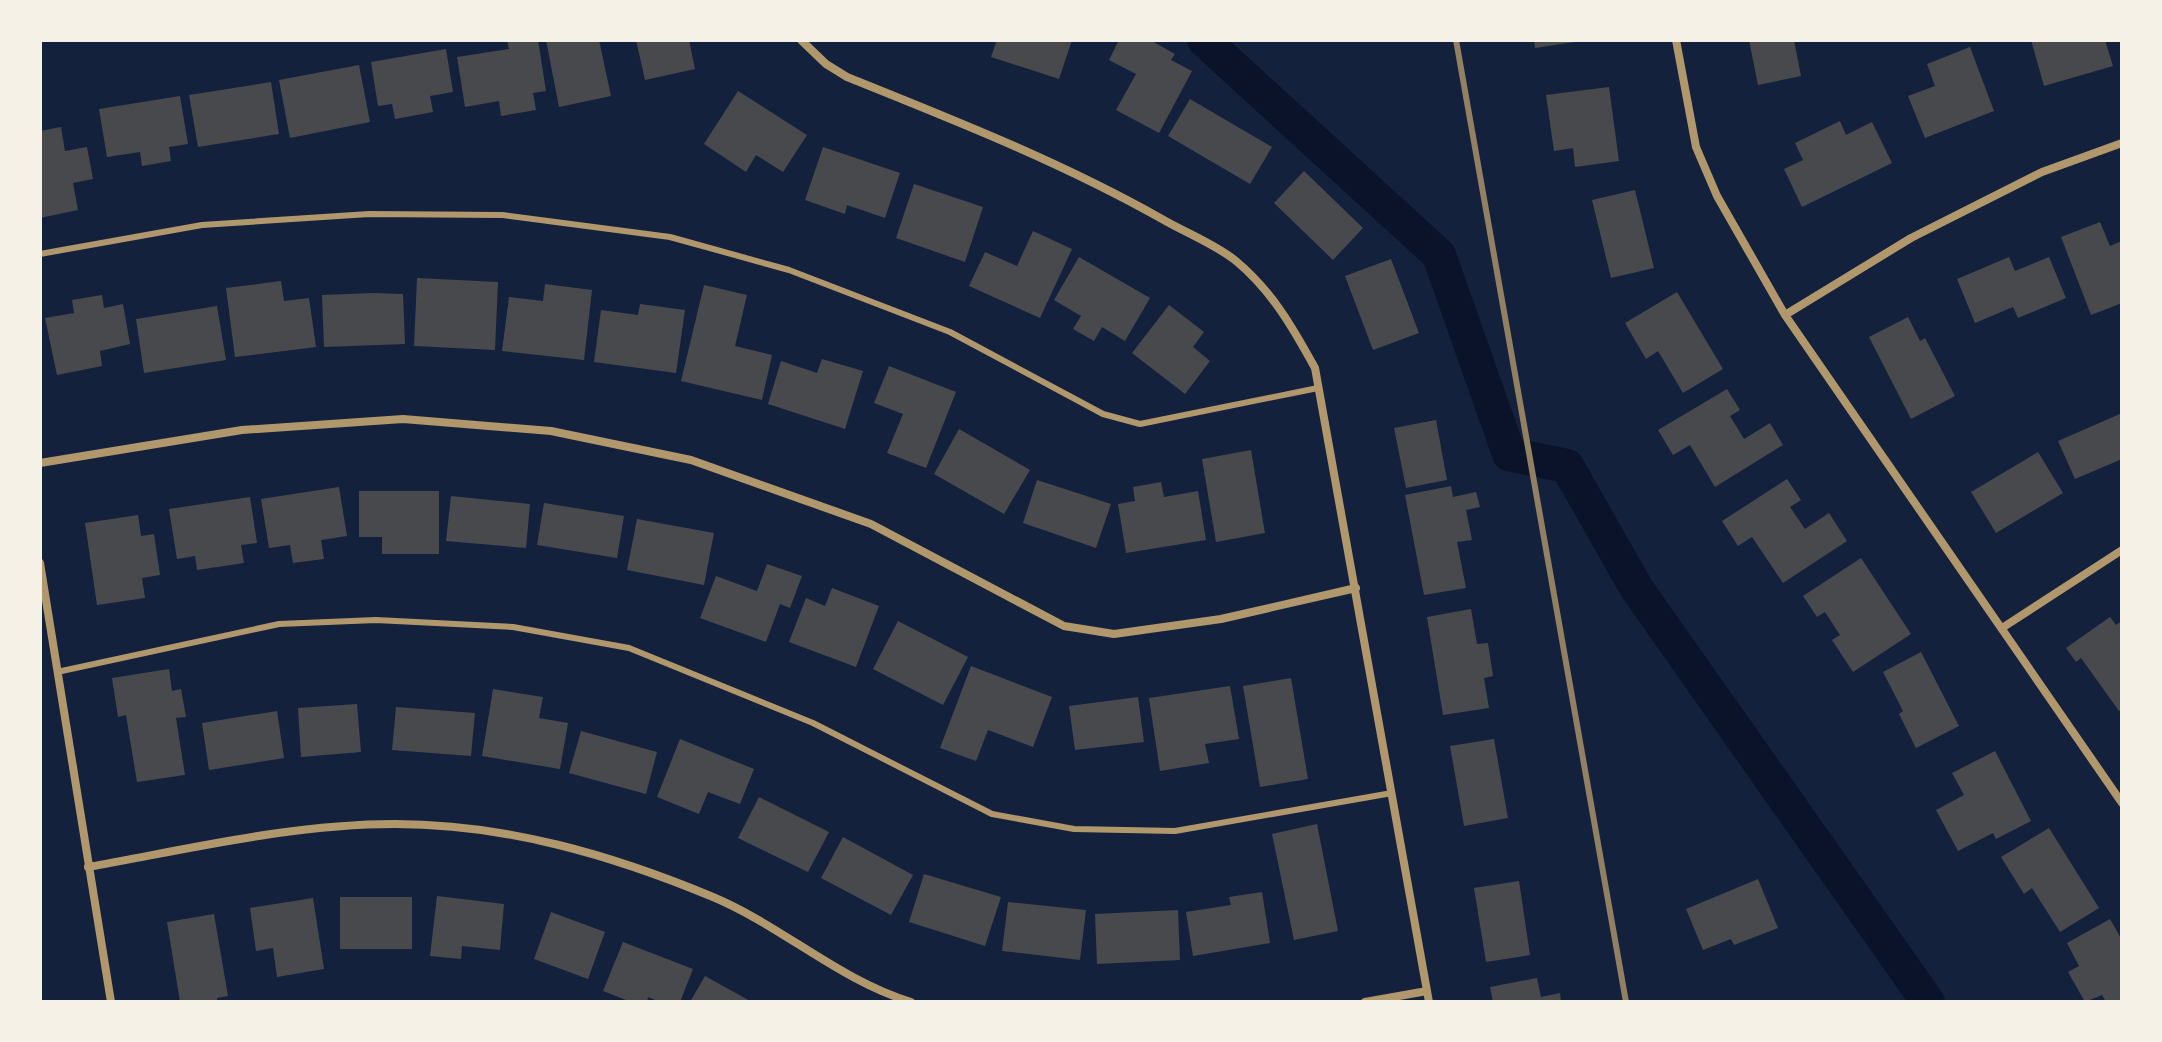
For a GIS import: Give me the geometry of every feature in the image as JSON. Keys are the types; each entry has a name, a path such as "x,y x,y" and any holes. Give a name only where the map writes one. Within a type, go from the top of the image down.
{"street":[{"path":"801,40 826,64 847,77 1017,146 1128,200 1234,260 1271,296 1291,323 1315,368 1429,1002"},
{"path":"1676,40 1696,147 1717,196 1785,315 2122,803"},
{"path":"1785,315 1911,238 2042,172 2122,143"},
{"path":"40,463 242,430 403,419 551,431 705,464 871,524 1064,626 1114,634 1221,619 1356,588"},
{"path":"2002,628 2122,550"},
{"path":"40,563 111,1002"},
{"path":"88,867 288,831 395,824 503,832 607,856 717,899 853,978 911,1002"},
{"path":"1365,1002 1427,991"}],"lane":[{"path":"40,254 202,225 369,214 503,215 670,237 789,270 950,332 1103,414 1140,424 1318,388"},
{"path":"57,672 279,624 376,620 513,627 629,648 813,723 992,814 1074,829 1175,831 1392,793"}],"building":[{"path":"507,40 538,40 546,91 533,93 536,110 501,116 499,101 465,107 457,57 509,49"},
{"path":"546,40 599,40 611,96 559,107"},
{"path":"636,40 689,40 695,69 645,80"},
{"path":"997,40 1072,40 1059,79 991,57"},
{"path":"1119,40 1150,40 1175,54 1171,60 1192,71 1159,133 1116,110 1136,74 1109,60"},
{"path":"1534,40 1574,40 1575,42 1535,48"},
{"path":"1749,40 1794,40 1801,76 1758,85"},
{"path":"2031,40 2105,40 2113,66 2044,86"},
{"path":"1970,47 1994,111 1925,138 1908,96 1935,86 1927,64"},
{"path":"446,49 453,92 430,96 433,112 395,119 392,104 378,106 371,62"},
{"path":"359,65 370,122 290,138 279,80"},
{"path":"271,82 279,134 198,147 189,95"},
{"path":"1609,87 1619,161 1575,167 1573,148 1554,151 1546,95"},
{"path":"738,91 807,135 783,172 756,155 746,172 704,144"},
{"path":"180,96 188,144 169,147 171,161 142,166 140,152 107,157 99,109"},
{"path":"1190,99 1272,147 1250,184 1168,136"},
{"path":"1840,121 1846,135 1872,122 1892,163 1802,207 1784,169 1803,160 1795,143"},
{"path":"61,127 65,151 87,147 93,179 73,183 78,210 40,218 40,131"},
{"path":"823,147 900,173 885,218 847,205 845,214 805,200"},
{"path":"1304,171 1363,228 1333,260 1274,203"},
{"path":"914,184 983,207 965,262 896,238"},
{"path":"1635,190 1654,268 1611,278 1592,200"},
{"path":"2100,222 2110,246 2122,241 2122,303 2091,315 2061,237"},
{"path":"1033,231 1072,249 1040,318 969,286 985,252 1017,266"},
{"path":"1079,257 1150,298 1125,341 1102,327 1094,341 1073,329 1081,316 1054,300"},
{"path":"2009,257 2015,271 2049,257 2066,298 2018,318 2013,307 1975,323 1957,279"},
{"path":"1391,259 1419,333 1373,350 1345,276"},
{"path":"417,278 498,282 495,350 414,346"},
{"path":"281,281 284,301 309,298 316,347 235,357 226,288"},
{"path":"545,284 592,290 584,360 502,351 509,297 543,301"},
{"path":"704,285 747,295 735,346 772,355 762,400 681,381"},
{"path":"1677,292 1723,369 1683,393 1658,351 1646,359 1625,323"},
{"path":"403,294 405,344 324,347 322,295"},
{"path":"102,295 104,308 123,304 130,344 100,351 102,366 57,375 45,318 74,313 72,300"},
{"path":"640,304 685,310 676,373 594,362 601,310 638,315"},
{"path":"1169,305 1204,332 1193,347 1210,361 1185,394 1132,353"},
{"path":"217,306 226,360 144,373 136,319"},
{"path":"1908,317 1920,341 1925,338 1955,396 1911,419 1869,337"},
{"path":"822,359 863,371 845,429 768,404 781,361 817,373"},
{"path":"889,366 956,392 926,468 887,453 903,414 874,403"},
{"path":"1727,389 1740,410 1730,416 1744,439 1770,423 1783,445 1715,487 1690,445 1673,455 1658,430"},
{"path":"2122,413 2122,459 2075,479 2058,441"},
{"path":"1436,420 1447,480 1406,488 1394,428"},
{"path":"959,429 1030,470 1004,514 934,474"},
{"path":"1251,450 1265,533 1216,542 1202,459"},
{"path":"2038,452 2063,493 1996,533 1971,492"},
{"path":"1787,479 1801,500 1790,507 1805,529 1829,513 1847,541 1783,583 1752,537 1738,546 1722,521"},
{"path":"1037,480 1111,504 1096,548 1023,523"},
{"path":"1161,482 1164,497 1198,491 1206,540 1126,553 1118,504 1135,501 1133,487"},
{"path":"1451,486 1453,497 1476,492 1480,507 1466,510 1472,540 1457,542 1466,588 1424,595 1405,495"},
{"path":"339,487 347,536 321,540 324,559 293,563 290,545 269,548 261,499"},
{"path":"359,491 439,491 439,554 382,554 382,537 359,537"},
{"path":"451,496 530,504 526,548 446,541"},
{"path":"250,497 257,543 241,545 244,563 197,570 195,556 177,559 169,509"},
{"path":"544,503 624,516 617,558 537,545"},
{"path":"138,515 141,536 154,534 160,575 142,578 145,598 97,605 85,523"},
{"path":"637,519 714,533 704,585 627,570"},
{"path":"1861,558 1911,634 1853,672 1832,640 1840,635 1825,612 1817,617 1803,596"},
{"path":"767,564 802,576 790,608 780,604 766,642 700,618 716,576 757,591"},
{"path":"832,588 879,606 856,667 789,642 806,598 825,606"},
{"path":"1471,609 1477,644 1488,643 1493,676 1484,678 1489,708 1443,715 1427,617"},
{"path":"2110,617 2116,625 2122,621 2122,709 2119,711 2081,658 2076,662 2066,648"},
{"path":"898,621 968,657 943,705 873,669"},
{"path":"1921,652 1959,726 1916,748 1899,714 1903,711 1883,672"},
{"path":"971,666 1052,697 1033,747 988,730 976,761 940,748"},
{"path":"169,669 172,691 181,689 186,717 176,718 185,775 137,782 126,715 118,717 112,678"},
{"path":"1291,678 1308,779 1260,787 1243,686"},
{"path":"1230,686 1239,739 1205,744 1209,763 1160,771 1149,698"},
{"path":"493,689 543,697 539,718 568,723 560,769 482,756"},
{"path":"1138,697 1144,742 1075,750 1069,706"},
{"path":"357,704 361,752 301,757 298,708"},
{"path":"396,707 475,713 471,756 392,750"},
{"path":"277,711 284,758 209,770 202,723"},
{"path":"581,731 657,752 646,794 569,773"},
{"path":"680,739 754,769 740,804 708,792 699,814 657,797"},
{"path":"1494,739 1508,818 1464,826 1450,746"},
{"path":"1995,751 2031,821 1996,839 1993,833 1958,851 1936,810 1964,795 1952,773"},
{"path":"759,797 829,832 808,872 738,838"},
{"path":"1317,824 1338,931 1294,940 1272,834"},
{"path":"2049,828 2099,908 2060,932 2032,888 2024,894 2001,857"},
{"path":"843,837 913,875 891,915 821,878"},
{"path":"924,874 1001,897 985,946 909,922"},
{"path":"1758,879 1778,928 1734,945 1731,939 1703,950 1686,909"},
{"path":"1519,881 1530,955 1486,962 1474,888"},
{"path":"1262,892 1270,943 1193,956 1186,912 1231,905 1229,897"},
{"path":"437,896 504,904 500,950 462,946 461,959 430,956"},
{"path":"340,897 412,897 412,949 340,949"},
{"path":"313,898 324,969 277,977 273,948 256,951 250,908"},
{"path":"1008,902 1086,910 1080,960 1002,951"},
{"path":"1178,910 1180,960 1097,964 1095,914"},
{"path":"551,912 605,932 588,979 534,959"},
{"path":"214,914 228,996 217,998 217,1002 180,1002 167,922"},
{"path":"2110,919 2122,940 2122,1002 2106,1002 2102,995 2085,1002 2068,972 2079,966 2067,943"},
{"path":"623,942 693,969 680,1002 660,1002 648,997 647,1002 631,1002 603,991"},
{"path":"705,976 752,1002 690,1002"},
{"path":"1537,978 1541,997 1560,993 1561,1002 1493,1002 1490,987"}],"waterway":[{"path":"1204,40 1439,255 1509,454 1567,466 1637,589 1928,1002"}],"railway":[{"path":"1456,40 1626,1002"}]}
